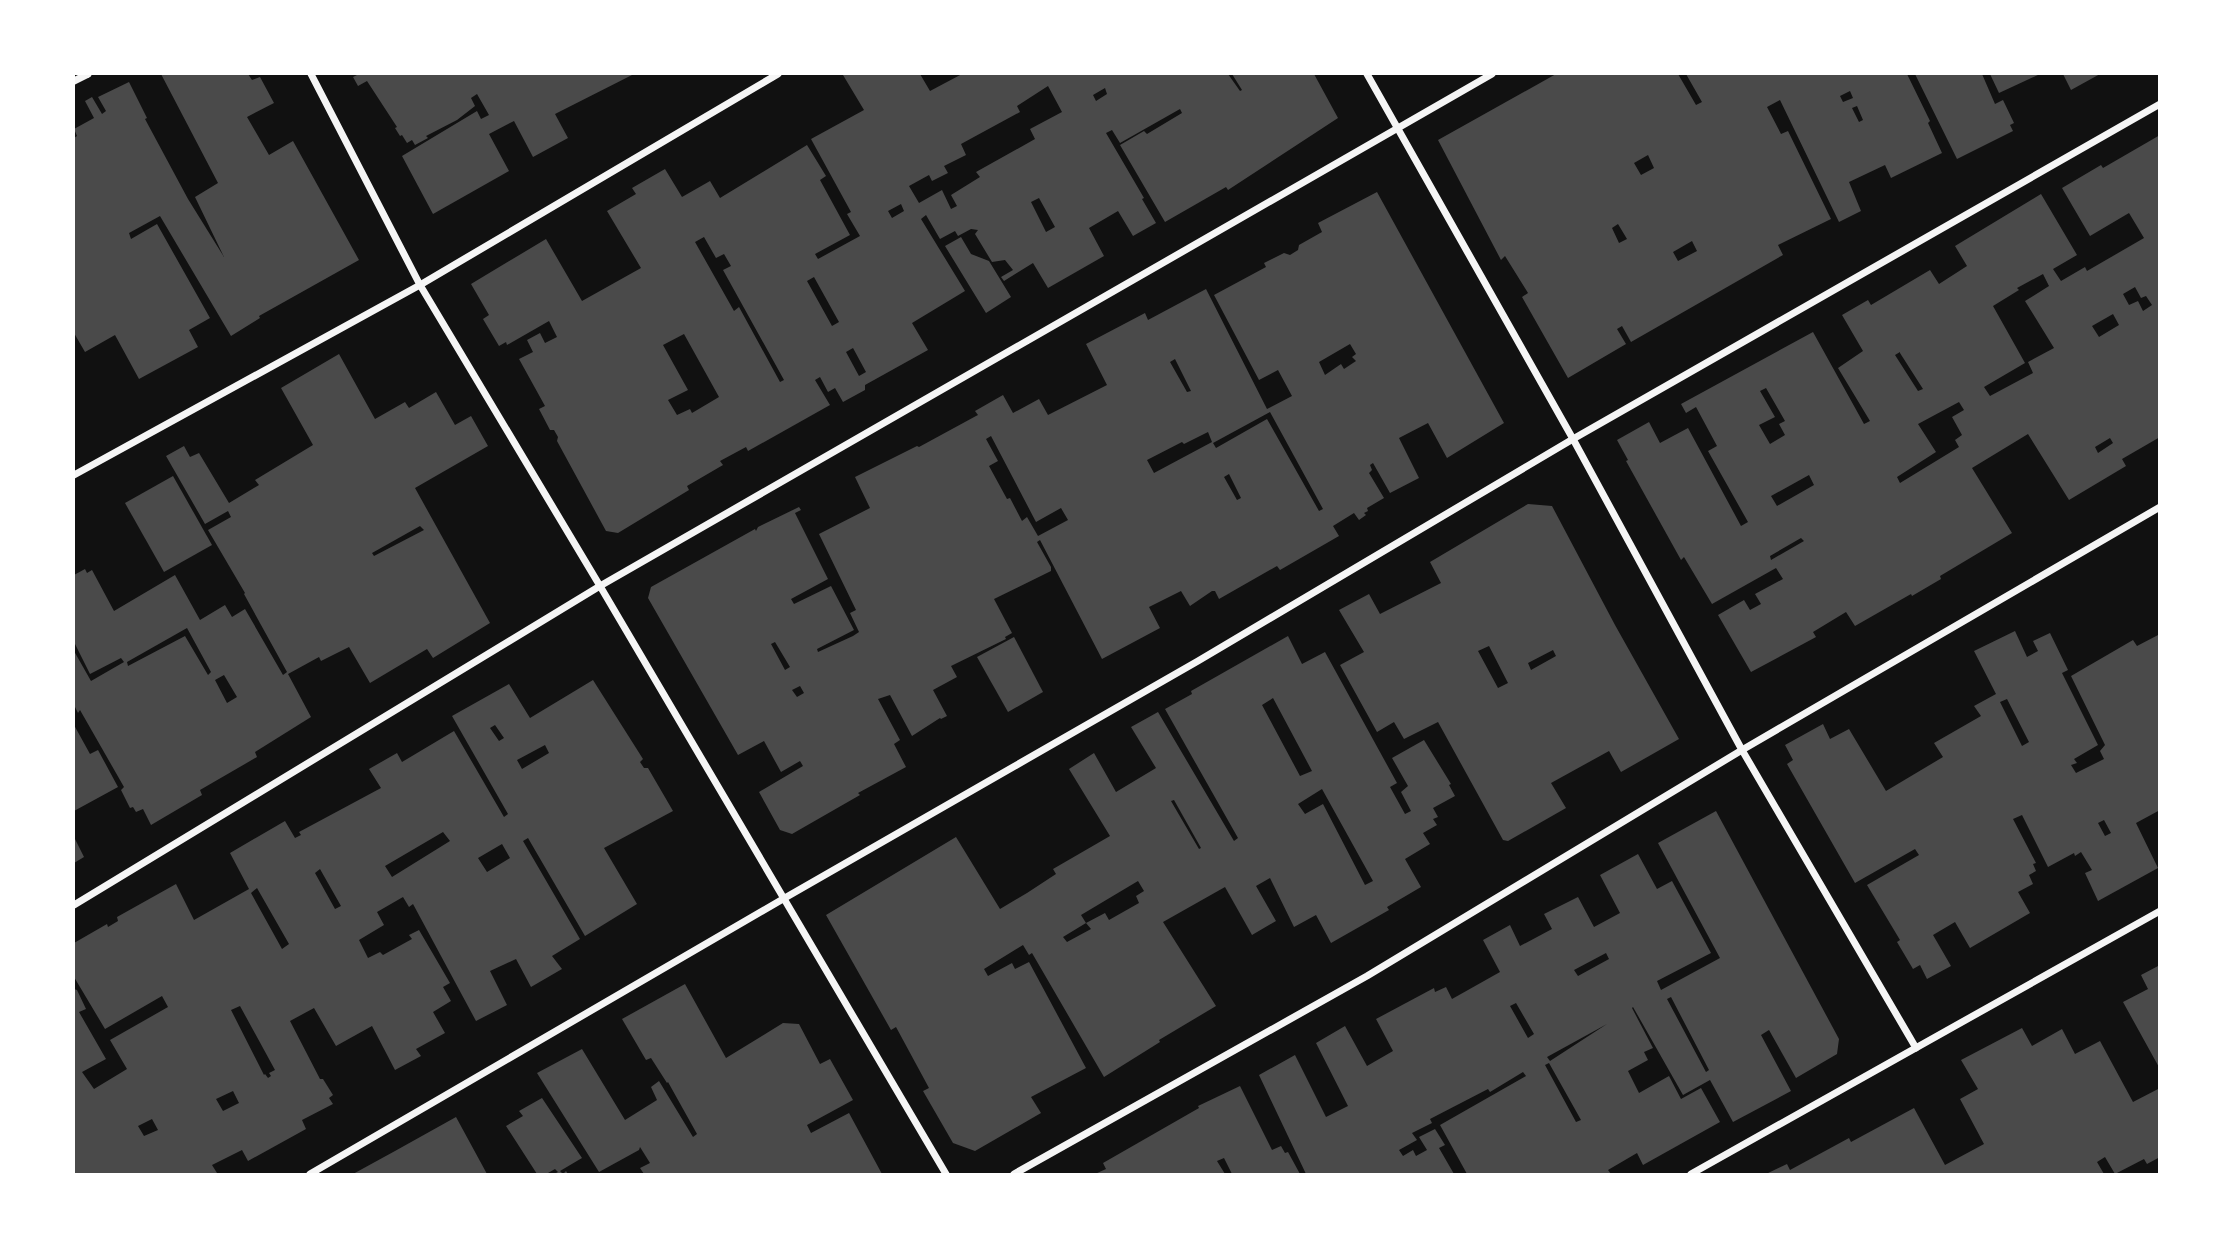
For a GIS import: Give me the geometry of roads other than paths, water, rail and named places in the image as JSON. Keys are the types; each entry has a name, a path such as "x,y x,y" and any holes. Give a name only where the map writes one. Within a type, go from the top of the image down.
{"street":[{"path":"74,81 88,74"},
{"path":"311,74 420,285 946,1174"},
{"path":"74,475 420,285 778,74"},
{"path":"1367,74 1573,439 1742,750 1916,1048"},
{"path":"74,905 600,586 1017,349 1397,126 1492,74"},
{"path":"310,1174 1198,661 1573,439 2160,104"},
{"path":"1014,1174 1367,976 1742,750 2160,508"},
{"path":"1691,1174 2160,911"}]}
